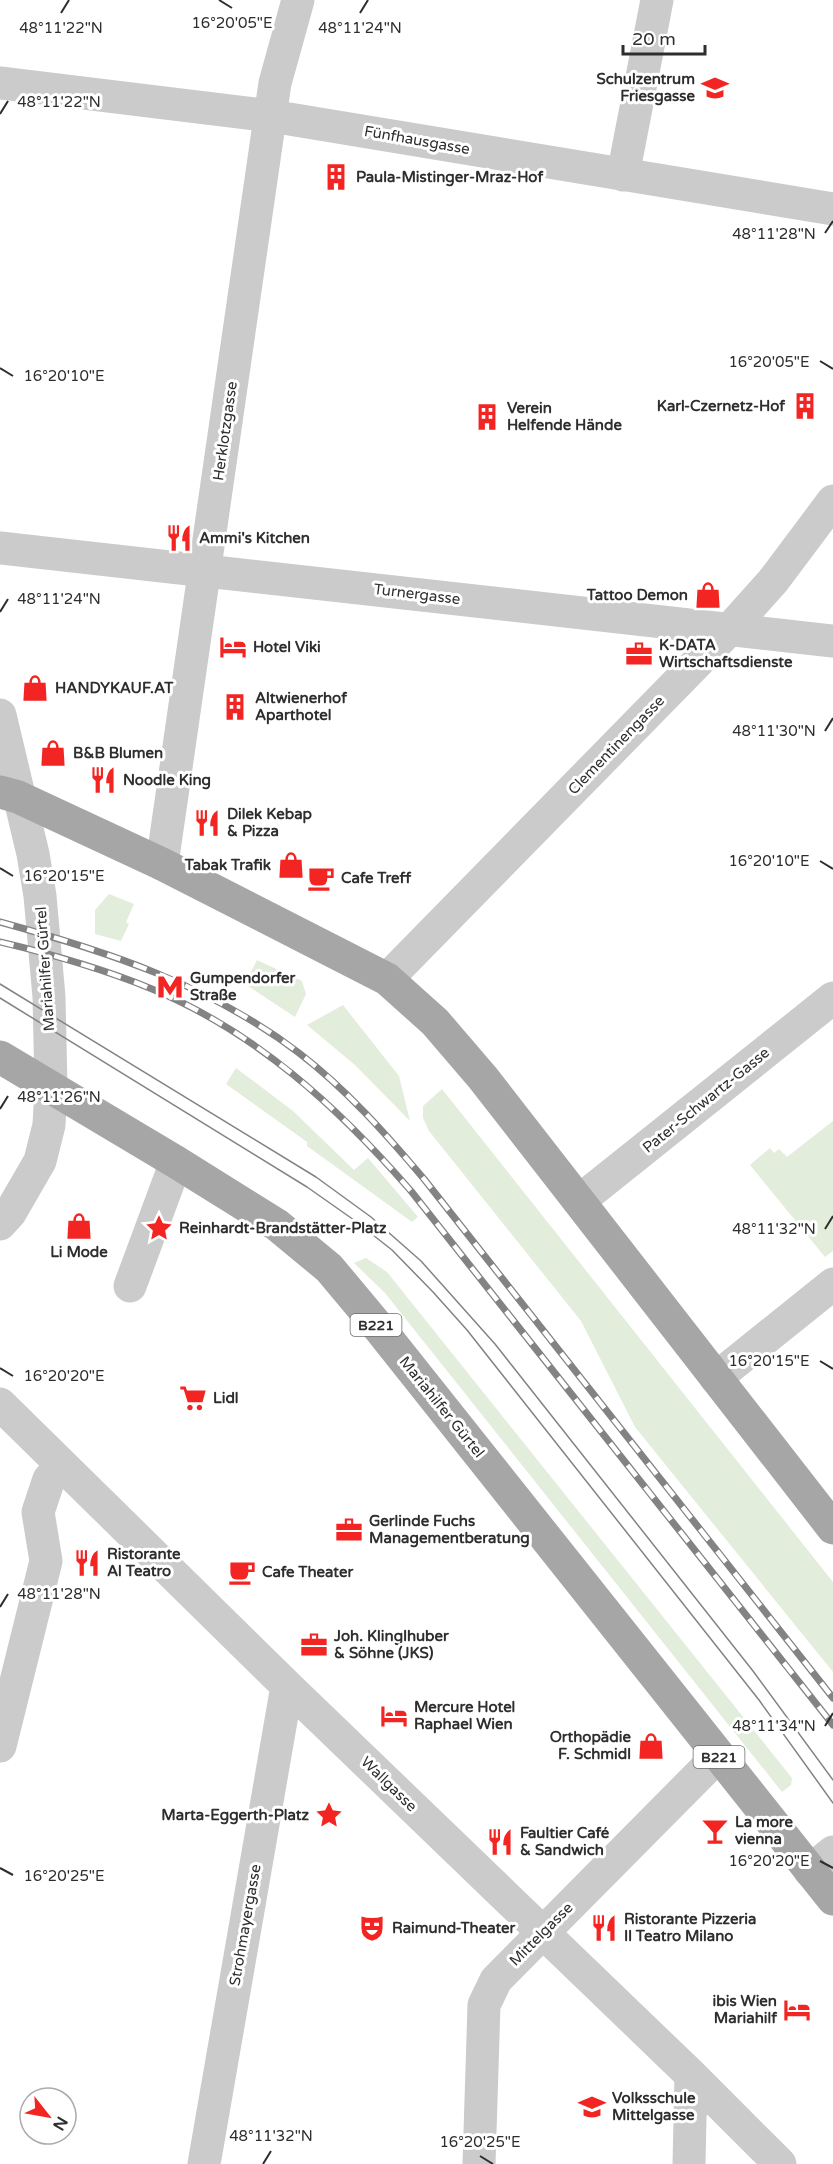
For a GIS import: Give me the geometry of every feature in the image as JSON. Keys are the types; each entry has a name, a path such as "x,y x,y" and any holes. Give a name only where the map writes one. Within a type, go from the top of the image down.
{"main road":[{"path":"9,794 162,864 387,979 435,1022 483,1078 833,1528"},
{"name":"B221","path":"0,1057 51,1087"},
{"name":"Mariahilfer Gürtel","path":"51,1087 277,1225 329,1268 718,1756 822,1861 833,1899"}],"street":[{"name":"Herklotzgasse","path":"162,864 275,82 298,0"},
{"path":"623,175 657,0"},
{"name":"Fünfhausgasse","path":"0,83 271,116 833,209"},
{"name":"Clementinengasse","path":"387,979 730,629 773,581 833,501"},
{"name":"Turnergasse","path":"0,548 205,569 833,641"},
{"name":"Mariahilfer Gürtel","path":"0,715 9,794 33,854 40,896 49,997 51,1087"},
{"name":"Pater-Schwartz-Gasse","path":"579,1201 833,998"},
{"path":"0,1224 10,1213 40,1161 49,1125 51,1087"},
{"path":"130,1286 176,1162"},
{"path":"716,1378 833,1284"},
{"name":"Wallgasse","path":"0,1404 780,2164"},
{"path":"0,1746 46,1561 38,1512 49,1479 63,1466"},
{"name":"Strohmayergasse","path":"204,2164 287,1686"},
{"name":"Mittelgasse","path":"479,2164 484,2005 496,1980 718,1756"},
{"path":"688,2164 691,2075"}],"green space":[{"path":"109,894 134,904 126,922 129,924 121,941 95,934 95,910"},
{"path":"257,960 302,981 306,994 295,1017 242,982 244,977 248,978"},
{"path":"343,1005 399,1076 410,1121 355,1065 307,1025"},
{"path":"236,1068 293,1111 354,1170 368,1158 418,1217 412,1222 226,1084"},
{"path":"442,1089 833,1582 833,1672 635,1427 581,1321 429,1131 423,1118 423,1106"},
{"path":"833,1121 833,1251 825,1257 750,1165 770,1148 774,1153 779,1149 787,1157"},
{"path":"366,1258 387,1272 792,1778 791,1785 782,1792 385,1293 354,1263"}],"tram line":[{"path":"0,984 316,1177 371,1217 421,1261 495,1344 753,1671 833,1780"},
{"path":"0,998 307,1187 392,1250 467,1330 759,1700 833,1803"}],"railway":[{"path":"0,922 118,958 193,989 265,1029 299,1053 333,1082 380,1129 424,1179 833,1698"},
{"path":"0,942 115,975 190,1007 226,1027 260,1050 293,1075 354,1130 411,1191 833,1725"}],"place":[{"name":"Schulzentrum Friesgasse","path":"715,88"},
{"name":"Paula-Mistinger-Mraz-Hof","path":"336,177"},
{"name":"Karl-Czernetz-Hof","path":"805,406"},
{"name":"Verein Helfende Hände","path":"487,417"},
{"name":"Ammi's Kitchen","path":"179,538"},
{"name":"Tattoo Demon","path":"708,595"},
{"name":"Hotel Viki","path":"233,647"},
{"name":"K-DATA Wirtschaftsdienste","path":"639,654"},
{"name":"HANDYKAUF.AT","path":"35,688"},
{"name":"Altwienerhof Aparthotel","path":"235,707"},
{"name":"B&B Blumen","path":"53,753"},
{"name":"Noodle King","path":"103,780"},
{"name":"Dilek Kebap & Pizza","path":"207,823"},
{"name":"Tabak Trafik","path":"291,865"},
{"name":"Cafe Treff","path":"321,878"},
{"name":"Gumpendorfer Straße","path":"170,987"},
{"name":"Li Mode","path":"79,1226"},
{"name":"Reinhardt-Brandstätter-Platz","path":"159,1228"},
{"name":"Lidl","path":"193,1398"},
{"name":"Gerlinde Fuchs Managementberatung","path":"349,1530"},
{"name":"Ristorante Al Teatro","path":"87,1563"},
{"name":"Cafe Theater","path":"242,1572"},
{"name":"Joh. Klinglhuber & Söhne (JKS)","path":"314,1645"},
{"name":"Mercure Hotel Raphael Wien","path":"394,1716"},
{"name":"Orthopädie F. Schmidl","path":"651,1746"},
{"name":"Marta-Eggerth-Platz","path":"329,1815"},
{"name":"La more vienna","path":"715,1831"},
{"name":"Faultier Café & Sandwich","path":"500,1842"},
{"name":"Raimund-Theater","path":"372,1928"},
{"name":"Ristorante Pizzeria Il Teatro Milano","path":"604,1928"},
{"name":"ibis Wien Mariahilf","path":"797,2010"},
{"name":"Volksschule Mittelgasse","path":"592,2107"}]}
